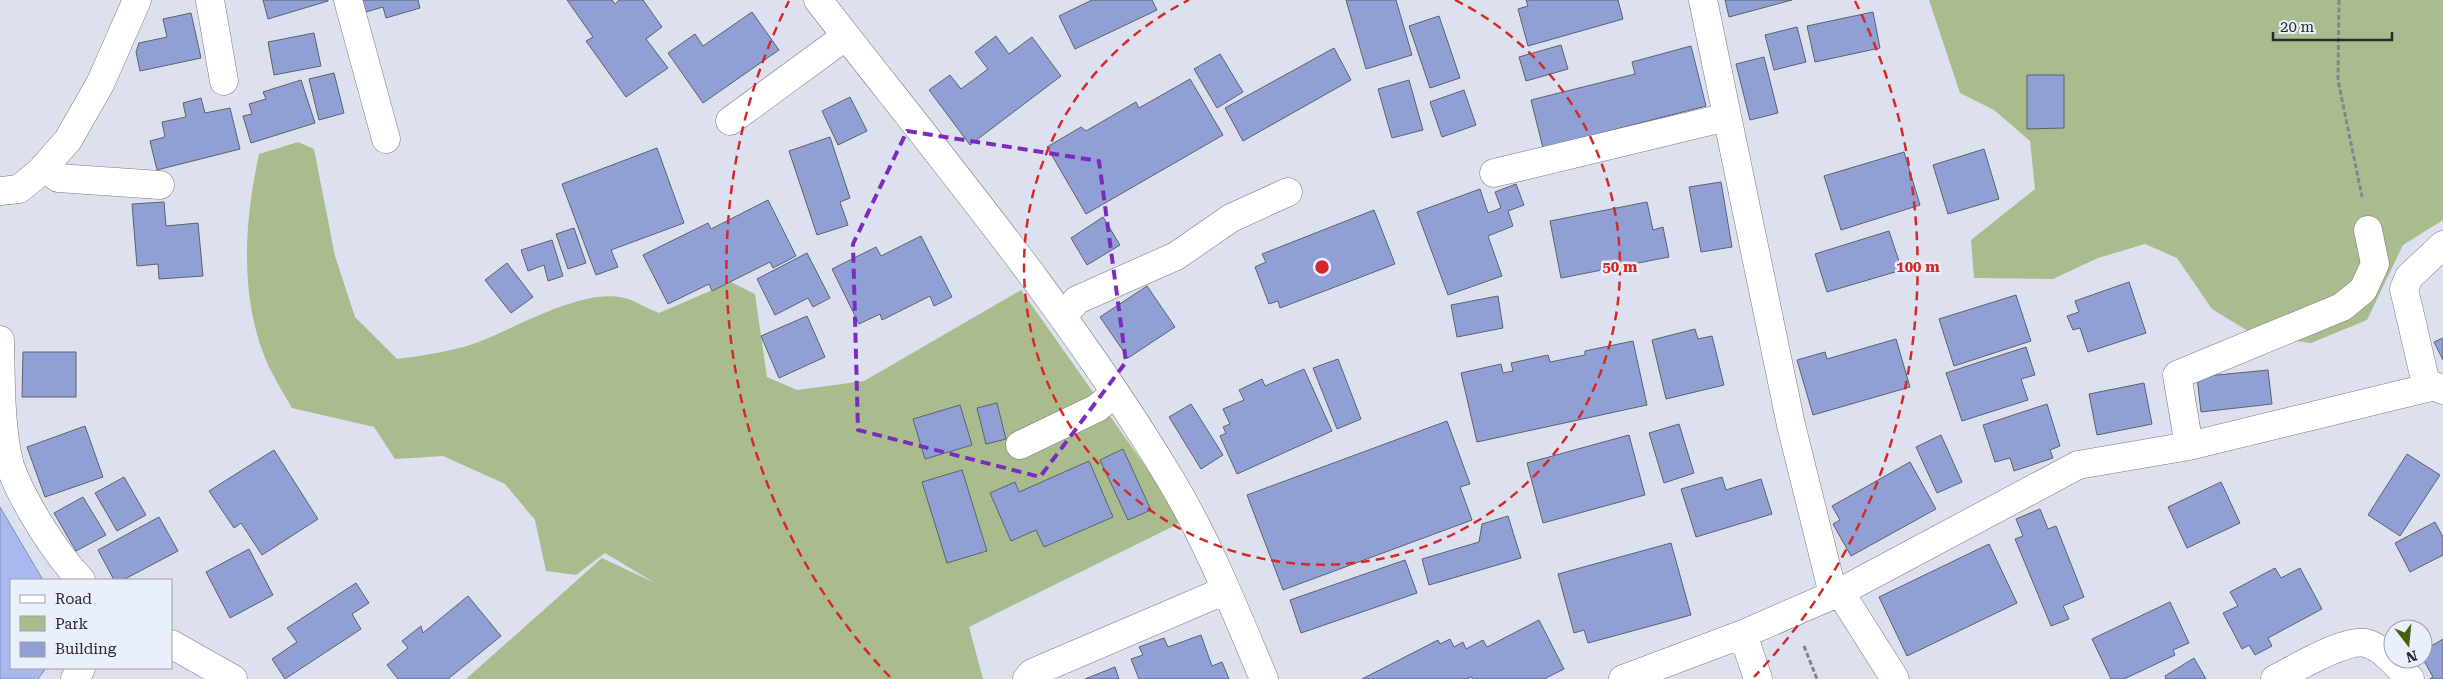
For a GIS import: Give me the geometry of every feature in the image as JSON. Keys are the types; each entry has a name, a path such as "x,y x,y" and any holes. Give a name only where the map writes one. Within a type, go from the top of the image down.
{"street":[{"path":"0,191 19,189 44,167 68,140 100,84 137,0"},
{"path":"210,0 224,81"},
{"path":"348,0 386,139"},
{"path":"818,0 1063,316 1172,483 1226,590 1264,679"},
{"path":"1703,0 1791,426 1837,593 1895,678"},
{"path":"730,121 846,36"},
{"path":"1494,173 1727,117"},
{"path":"44,167 58,178 160,185"},
{"path":"1063,316 1077,300 1176,256 1231,218 1288,192"},
{"path":"2189,446 2177,375 2342,307 2362,290 2375,264 2368,230"},
{"path":"1623,679 1743,634 1837,593 2078,465 2189,446 2435,389 2404,289 2408,277 2443,245"},
{"path":"0,340 3,423 10,465 28,506 79,579"},
{"path":"1020,446 1097,408 1114,394"},
{"path":"1027,679 1032,673 1226,590"},
{"path":"1743,634 1758,679"},
{"path":"2276,679 2345,644 2368,643 2386,655 2410,679"},
{"path":"172,645 233,679"}],"path":[{"path":"2340,0 2338,80 2368,230"}],"highlighted area":[{"path":"907,131 1099,161 1126,362 1040,477 858,430 853,244"}],"green space":[{"path":"1929,0 2443,0 2443,220 2403,245 2367,320 2311,343 2256,336 2212,309 2177,258 2145,244 2098,258 2053,279 1974,278 1971,240 2035,189 2030,141 1994,110 1960,93"},
{"path":"298,142 314,149 335,256 355,317 397,359 464,347 554,309 591,298 608,296 624,298 659,313 731,282 755,294 767,377 797,390 864,381 1021,290 1184,521 969,627 983,679 466,679 602,558 655,583 605,553 576,575 546,571 535,520 505,484 443,456 395,459 374,427 292,408 268,365 259,340 252,314 247,261 250,207 259,154"}],"water":[{"path":"0,507 42,579 10,579 10,669 45,669 38,679 0,679"}],"building":[{"path":"263,0 328,0 328,1 268,19"},
{"path":"362,0 418,0 420,8 386,18 383,7 366,12"},
{"path":"567,0 612,0 615,4 619,0 643,0 662,27 646,39 668,68 626,97 586,41 593,37"},
{"path":"1092,0 1152,0 1157,10 1075,49 1059,16"},
{"path":"1346,0 1396,0 1412,55 1366,69"},
{"path":"1526,0 1618,0 1623,19 1528,46 1518,9 1528,6"},
{"path":"1725,0 1792,0 1729,17"},
{"path":"752,12 779,50 703,103 668,53 695,34 703,46"},
{"path":"1873,12 1880,48 1815,62 1807,26"},
{"path":"191,13 201,58 140,71 136,52 139,43 167,37 163,19"},
{"path":"1439,16 1460,78 1430,88 1409,26"},
{"path":"1797,27 1806,62 1774,70 1765,35"},
{"path":"314,33 321,66 274,75 268,42"},
{"path":"996,36 1009,54 1032,37 1061,76 970,145 929,90 950,75 961,89 988,69 975,52"},
{"path":"1561,45 1568,69 1526,81 1519,57"},
{"path":"1691,46 1706,106 1543,148 1531,100 1635,74 1632,62"},
{"path":"1334,48 1351,80 1243,141 1225,108"},
{"path":"1220,54 1243,92 1217,108 1194,69"},
{"path":"1764,57 1778,113 1750,120 1736,64"},
{"path":"334,73 344,113 319,120 309,79"},
{"path":"2027,75 2064,75 2064,128 2027,129"},
{"path":"1190,79 1223,135 1086,214 1047,147 1081,127 1086,131 1136,102 1139,108"},
{"path":"301,80 315,123 251,143 243,116 252,114 249,104 266,99 263,92"},
{"path":"1409,80 1423,130 1392,138 1378,89"},
{"path":"1464,90 1476,125 1442,137 1430,102"},
{"path":"850,97 867,131 838,145 822,111"},
{"path":"201,98 205,113 230,108 240,149 157,170 150,141 165,137 162,122 186,117 183,103"},
{"path":"830,137 850,198 840,202 848,225 817,235 789,151"},
{"path":"657,148 684,223 611,250 618,267 596,275 562,184"},
{"path":"1984,149 1999,199 1948,214 1933,165"},
{"path":"1904,152 1920,205 1841,230 1824,176"},
{"path":"1721,182 1732,247 1701,252 1689,187"},
{"path":"1516,184 1524,205 1508,211 1513,226 1488,236 1502,276 1448,295 1417,212 1480,189 1488,213 1501,208 1495,192"},
{"path":"768,200 796,256 773,268 770,262 712,291 709,284 668,304 643,255 708,223 711,229"},
{"path":"164,202 166,226 198,223 203,276 159,279 158,264 137,266 132,204"},
{"path":"1647,202 1653,230 1663,227 1669,257 1561,278 1550,221"},
{"path":"1374,210 1395,264 1280,308 1278,301 1269,304 1255,267 1266,262 1262,254"},
{"path":"1103,217 1120,245 1087,265 1071,238"},
{"path":"574,228 586,263 568,269 556,234"},
{"path":"1889,231 1902,270 1827,292 1815,254"},
{"path":"921,236 952,297 934,306 930,296 882,320 880,314 859,324 832,269 876,247 881,256"},
{"path":"552,240 563,276 548,281 544,265 528,271 521,250"},
{"path":"807,253 830,298 813,307 808,298 775,315 757,279"},
{"path":"507,263 533,297 511,313 485,280"},
{"path":"2129,282 2146,333 2088,352 2080,328 2073,330 2067,316 2079,312 2075,301"},
{"path":"1147,286 1175,327 1128,358 1100,317"},
{"path":"2016,295 2031,341 1954,366 1939,319"},
{"path":"1498,296 1503,328 1457,337 1451,305"},
{"path":"807,316 825,357 779,378 761,336"},
{"path":"1695,329 1698,339 1712,336 1724,385 1666,399 1652,340"},
{"path":"2443,338 2443,360 2434,342"},
{"path":"1896,339 1910,387 1813,415 1797,360 1825,352 1827,359"},
{"path":"1633,341 1647,405 1477,442 1461,373 1501,364 1503,373 1513,371 1511,363 1548,355 1550,362 1585,355 1585,351"},
{"path":"2026,347 2035,375 2021,379 2028,400 1962,421 1946,373"},
{"path":"23,352 76,352 76,397 22,397"},
{"path":"1338,359 1361,419 1337,429 1313,368"},
{"path":"1304,369 1332,431 1237,474 1220,436 1226,433 1223,427 1230,424 1223,409 1244,400 1239,390 1262,379 1265,386"},
{"path":"2268,370 2272,404 2201,412 2197,377"},
{"path":"2144,383 2152,424 2097,435 2089,394"},
{"path":"997,403 1006,439 986,444 977,408"},
{"path":"1191,404 1223,455 1201,469 1169,417"},
{"path":"2047,404 2060,446 2050,450 2053,458 2014,471 2010,458 1995,462 1983,425"},
{"path":"960,405 972,445 925,459 913,419"},
{"path":"1447,421 1470,484 1460,487 1472,520 1283,590 1247,495"},
{"path":"1679,424 1694,473 1664,483 1649,433"},
{"path":"85,426 103,477 45,497 27,447"},
{"path":"1629,435 1645,495 1543,523 1527,463"},
{"path":"1941,435 1962,482 1937,493 1916,447"},
{"path":"1123,449 1151,510 1128,520 1100,460"},
{"path":"274,450 318,519 262,555 241,523 234,528 209,491"},
{"path":"2407,454 2440,475 2400,536 2368,515"},
{"path":"1089,461 1113,517 1044,547 1036,530 1011,541 990,493 1015,482 1019,492"},
{"path":"1910,462 1936,509 1851,556 1833,524 1840,520 1832,506"},
{"path":"962,470 987,551 947,563 922,482"},
{"path":"124,477 146,515 117,531 95,493"},
{"path":"1722,477 1726,490 1761,479 1772,514 1696,537 1681,489"},
{"path":"2221,482 2240,523 2187,548 2168,507"},
{"path":"83,497 106,535 76,551 54,513"},
{"path":"2040,509 2048,529 2056,526 2084,597 2063,606 2069,619 2051,626 2015,539 2023,536 2016,519"},
{"path":"1508,516 1521,558 1429,585 1422,559 1479,542 1482,524"},
{"path":"159,517 178,551 125,579 113,579 98,550"},
{"path":"2435,522 2443,537 2443,555 2410,572 2395,543"},
{"path":"1671,543 1691,615 1588,643 1584,630 1574,633 1558,574"},
{"path":"1989,544 2017,603 1907,656 1879,597"},
{"path":"249,549 273,595 230,618 206,572"},
{"path":"1405,560 1417,593 1301,633 1290,600"},
{"path":"2275,568 2281,578 2300,568 2322,609 2268,638 2272,646 2255,655 2249,645 2242,649 2223,613 2238,606 2230,592"},
{"path":"356,583 369,603 352,614 361,629 285,679 272,659 297,642 287,628"},
{"path":"468,596 501,636 448,679 398,679 387,665 408,648 402,641 421,626 423,633"},
{"path":"2170,602 2189,643 2173,650 2175,655 2124,679 2111,679 2092,639"},
{"path":"1539,620 1564,669 1544,679 1473,679 1471,677 1467,679 1362,679 1438,640 1440,644 1450,639 1454,647 1463,642 1466,649 1483,640 1487,647"},
{"path":"1201,635 1212,666 1222,662 1229,679 1139,679 1131,659 1143,655 1139,647 1164,638 1168,647"},
{"path":"2443,639 2443,679 2430,679 2433,677 2429,669 2433,669 2433,645"},
{"path":"2194,658 2206,679 2166,679 2165,676"},
{"path":"1115,667 1119,679 1085,679"}]}
